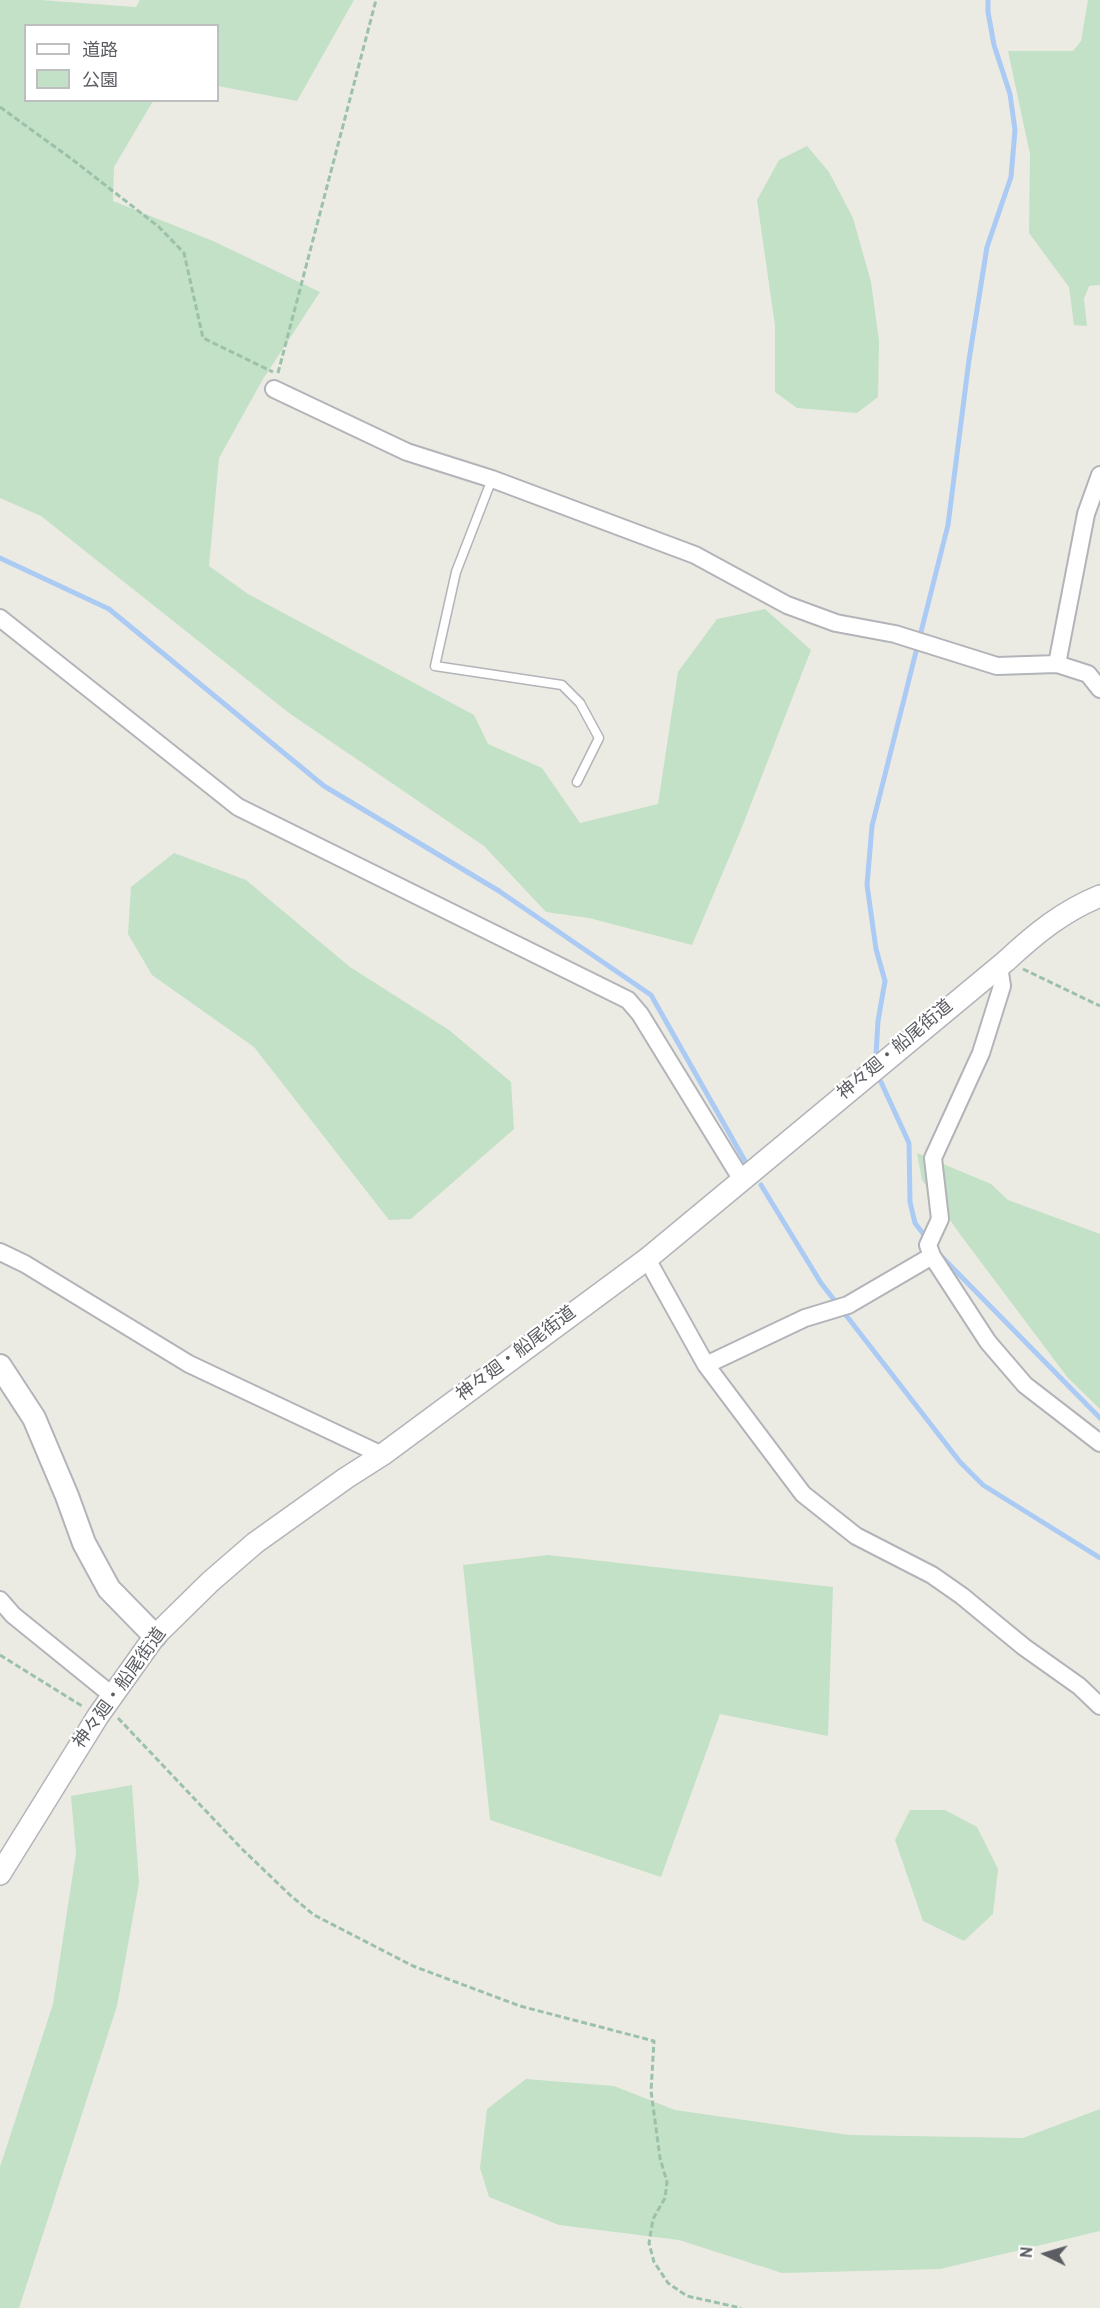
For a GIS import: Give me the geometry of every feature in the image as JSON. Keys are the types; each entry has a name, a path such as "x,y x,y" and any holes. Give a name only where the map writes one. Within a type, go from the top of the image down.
{"main road":[{"path":"0,1366 34,1418 84,1543 109,1589 155,1636"}],"street":[{"path":"274,389 407,452 492,479 695,555 788,605 836,623 895,634 997,666 1057,664 1088,674 1100,690"},
{"path":"1057,664 1086,514 1100,475"},
{"path":"0,618 238,807 628,1000 640,1014 748,1175"},
{"name":"神々廻・船尾街道","path":"0,1874 105,1706 155,1636 210,1582 255,1543 382,1455 647,1258 1002,963 1042,927 1077,905 1100,896"},
{"path":"706,1365 805,1318 848,1305 932,1244 940,1219 933,1158 981,1053 1002,986 1002,963"},
{"path":"932,1244 988,1342 1025,1385 1100,1443"},
{"path":"0,1252 25,1264 189,1364 382,1455"},
{"path":"647,1258 706,1365 803,1494 856,1536 932,1575 962,1596 1024,1647 1079,1686 1100,1706"},
{"path":"0,1600 105,1706"}],"lane":[{"path":"492,479 456,572 435,666 562,685 580,703 599,738 577,782"}],"path":[{"path":"0,107 151,220 184,254 203,338 278,374 376,0"},
{"path":"1002,963 1100,1006"},
{"path":"0,1654 105,1706 241,1848 314,1915 413,1966 520,2006 654,2041 651,2091 660,2158 667,2182 665,2198 653,2220 649,2242 654,2262 668,2283 687,2296 741,2308"}],"green space":[{"path":"0,0 40,0 136,7 140,0 354,0 297,101 219,86 219,24 24,24 24,102 152,102 114,167 113,201 213,241 320,292 263,379 219,458 209,566 248,594 474,715 488,744 542,768 580,823 658,804 678,672 717,619 765,609 811,650 740,832 692,945 589,918 546,912 484,846 289,713 41,516 0,498"},
{"path":"1088,0 1100,0 1100,285 1089,286 1084,299 1087,326 1074,325 1069,287 1029,233 1030,154 1008,51 1073,51 1081,41"},
{"path":"807,146 829,172 853,218 871,282 879,341 878,397 857,413 797,408 775,392 775,326 757,200 779,160"},
{"path":"174,853 246,880 350,967 449,1030 511,1082 514,1129 411,1219 389,1220 254,1047 152,975 128,934 131,887"},
{"path":"917,1153 991,1184 1008,1200 1100,1234 1100,1409 1068,1378 962,1237 922,1180"},
{"path":"548,1555 833,1587 828,1736 720,1714 661,1877 490,1820 463,1565"},
{"path":"132,1785 139,1883 117,2006 19,2308 0,2308 0,2167 53,2004 76,1853 71,1796"},
{"path":"910,1810 945,1810 977,1827 998,1869 993,1914 964,1941 923,1921 895,1840"},
{"path":"526,2079 614,2086 675,2110 849,2135 1023,2138 1100,2109 1100,2231 940,2269 782,2273 679,2240 559,2225 489,2197 480,2168 487,2109"}],"waterway":[{"path":"876,1055 878,1021 885,981 876,949 867,885 872,826 948,525 969,360 987,247 1011,177 1015,130 1010,94 994,45 988,0"},
{"path":"0,558 109,609 324,786 499,891 651,995 745,1161"},
{"path":"881,1082 909,1143 910,1202 915,1223 928,1240"},
{"path":"761,1185 821,1283 960,1462 983,1485 1100,1558"},
{"path":"941,1256 1100,1418"}]}
